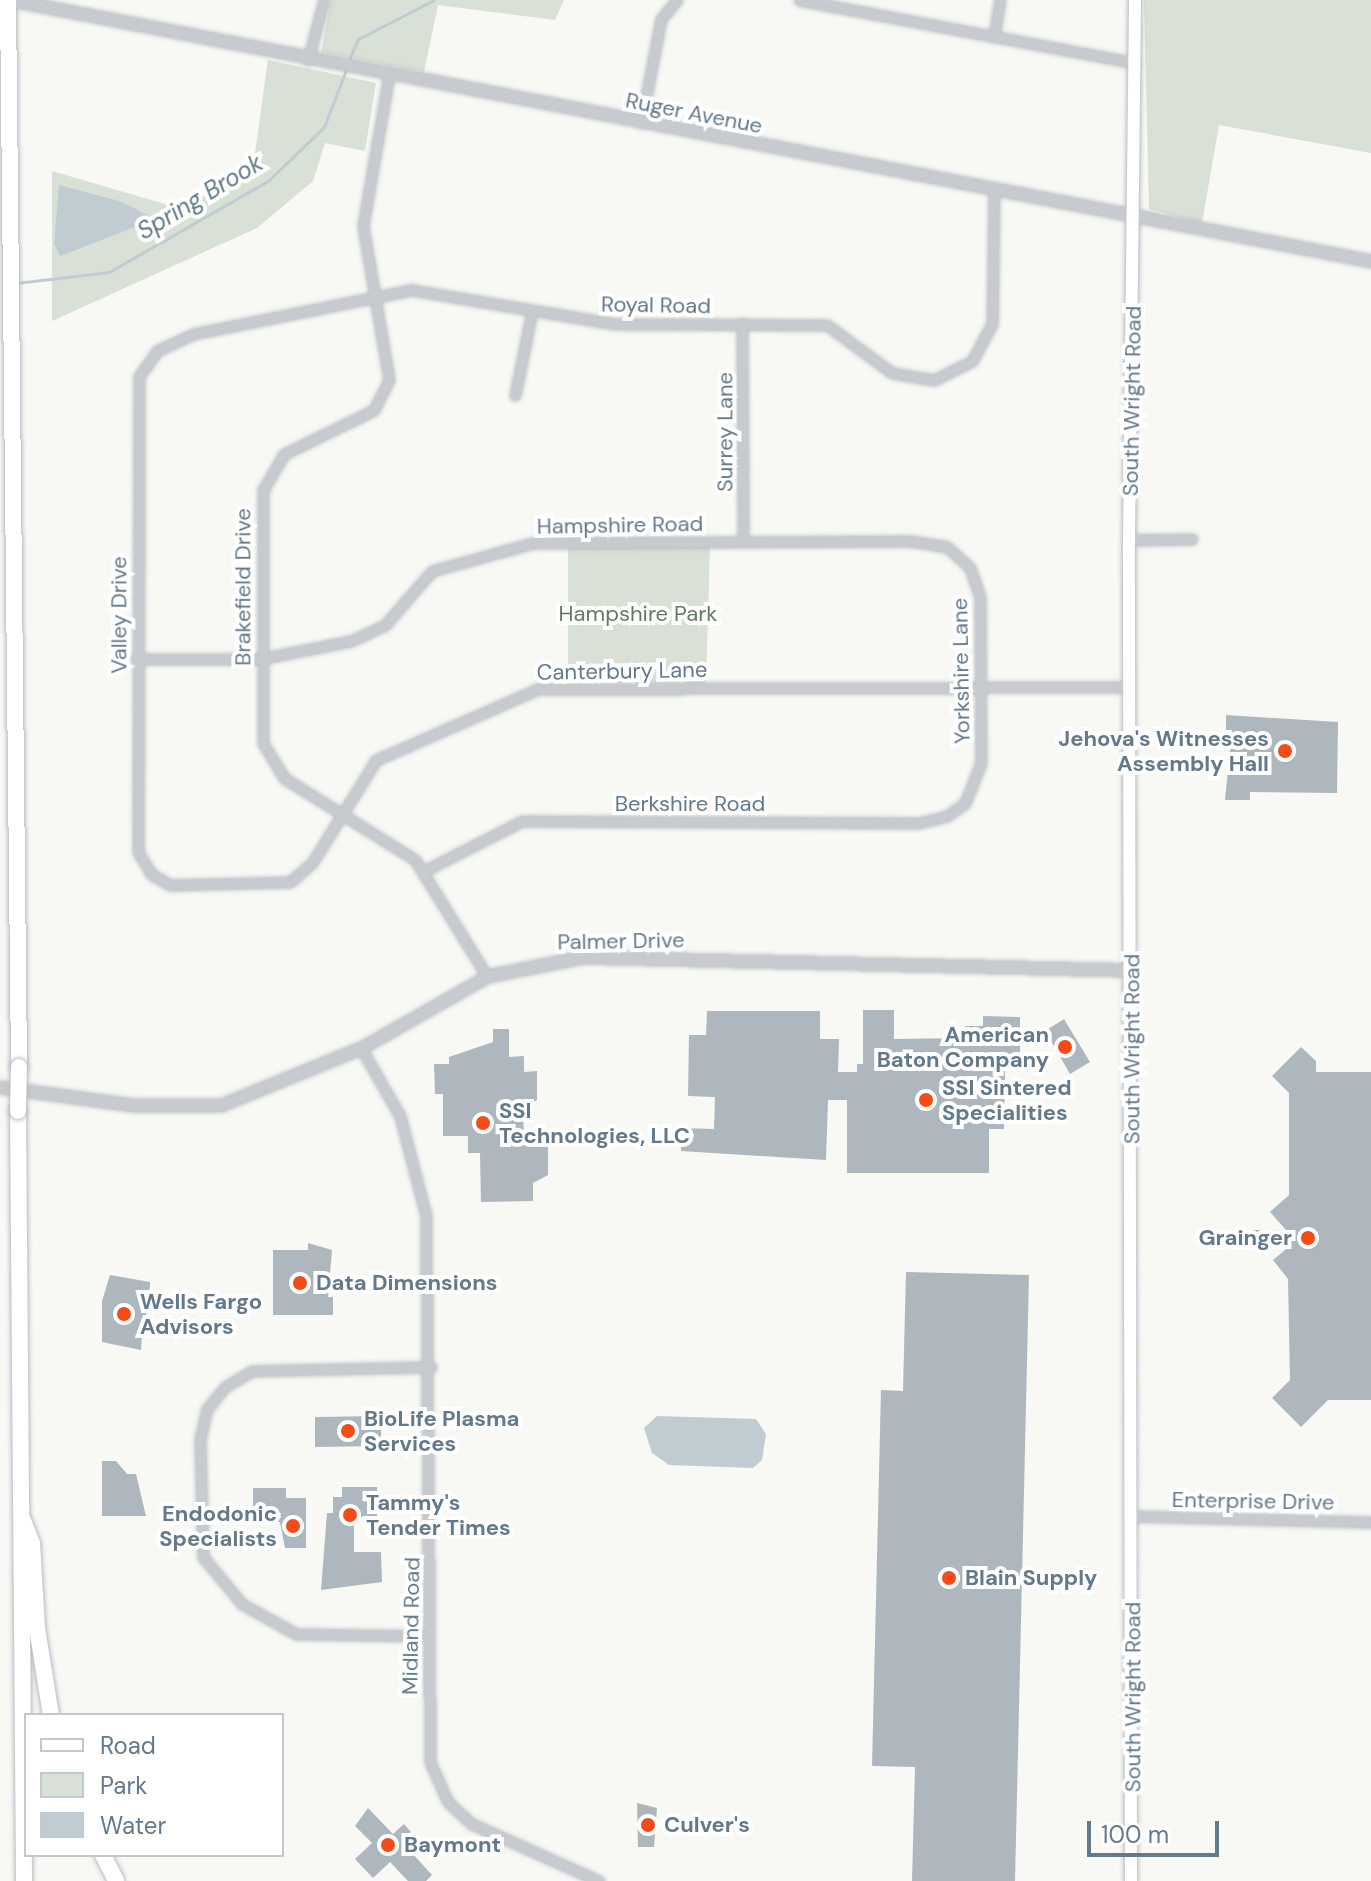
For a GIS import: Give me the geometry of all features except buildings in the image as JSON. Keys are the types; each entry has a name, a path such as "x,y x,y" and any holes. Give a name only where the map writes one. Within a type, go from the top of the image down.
{"highway":[{"path":"9,5 24,1881"},
{"path":"19,1509 32,1543 37,1628 51,1713"},
{"path":"104,1857 116,1881"}],"main road":[{"name":"South Wright Road","path":"1131,1881 1134,1516 1129,540 1136,216 1135,0"}],"street":[{"path":"308,60 324,0"},
{"path":"641,123 661,19 677,0"},
{"path":"799,0 1136,63"},
{"path":"994,37 1000,0"},
{"name":"Ruger Avenue","path":"9,5 1371,261"},
{"name":"Brakefield Drive","path":"389,75 363,207 389,361 384,395 359,422 284,454 263,490 260,659 263,743 271,762 284,778 341,811 424,871 487,976"},
{"name":"Royal Road","path":"152,355 193,334 376,295 427,291 615,324 827,325 892,373 913,380 955,374 972,361 992,324 994,189"},
{"path":"515,395 532,311"},
{"name":"Surrey Lane","path":"742,323 743,541"},
{"name":"Valley Drive","path":"151,874 138,852 136,659 139,376 152,355"},
{"path":"1129,540 1192,539"},
{"name":"Hampshire Road","path":"136,659 260,659 370,635 432,571 467,558 554,541 910,541 947,547"},
{"name":"Yorkshire Lane","path":"947,547 977,581 981,763 965,803"},
{"name":"Canterbury Lane","path":"151,874 170,885 290,882 312,863 362,775 391,750 538,689 1130,687"},
{"name":"Berkshire Road","path":"424,871 522,821 918,823 965,803"},
{"name":"Palmer Drive","path":"0,1087 133,1105 221,1105 361,1048 487,976 582,957 1132,970"},
{"name":"Midland Road","path":"361,1048 400,1116 418,1167 426,1216 431,1367 428,1749 448,1802 472,1824 599,1881"},
{"path":"428,1636 296,1634 242,1604 203,1557 200,1439 209,1407 225,1387 252,1371 431,1367"},
{"name":"Enterprise Drive","path":"1134,1516 1371,1522"}],"green space":[{"path":"331,0 564,0 555,20 438,5 424,72 321,52"},
{"path":"1144,0 1371,0 1371,153 1219,125 1202,223 1149,209"},
{"path":"268,60 376,83 365,151 325,143 313,181 257,228 52,321 52,171 182,209 253,167"},
{"name":"Hampshire Park","path":"568,544 710,545 706,684 568,683"}],"water":[{"path":"59,185 119,201 148,215 148,222 60,256 54,244"},
{"path":"657,1416 756,1419 766,1434 762,1460 753,1468 669,1465 652,1453 644,1428"}],"waterway":[{"name":"Spring Brook","path":"349,60 358,39 434,0"},
{"name":"Spring Brook","path":"16,283 109,272 268,181 324,127 347,67"}],"place":[{"name":"Jehova's Witnesses Assembly Hall","path":"1285,751"},
{"name":"American Baton Company","path":"1065,1047"},
{"name":"SSI Sintered Specialities","path":"926,1100"},
{"name":"SSI Technologies, LLC","path":"483,1123"},
{"name":"Grainger","path":"1308,1238"},
{"name":"Data Dimensions","path":"300,1283"},
{"name":"Wells Fargo Advisors","path":"124,1314"},
{"name":"BioLife Plasma Services","path":"348,1431"},
{"name":"Tammy's Tender Times","path":"350,1515"},
{"name":"Endodonic Specialists","path":"293,1526"},
{"name":"Blain Supply","path":"949,1578"},
{"name":"Culver's","path":"648,1825"},
{"name":"Baymont","path":"388,1845"}]}
